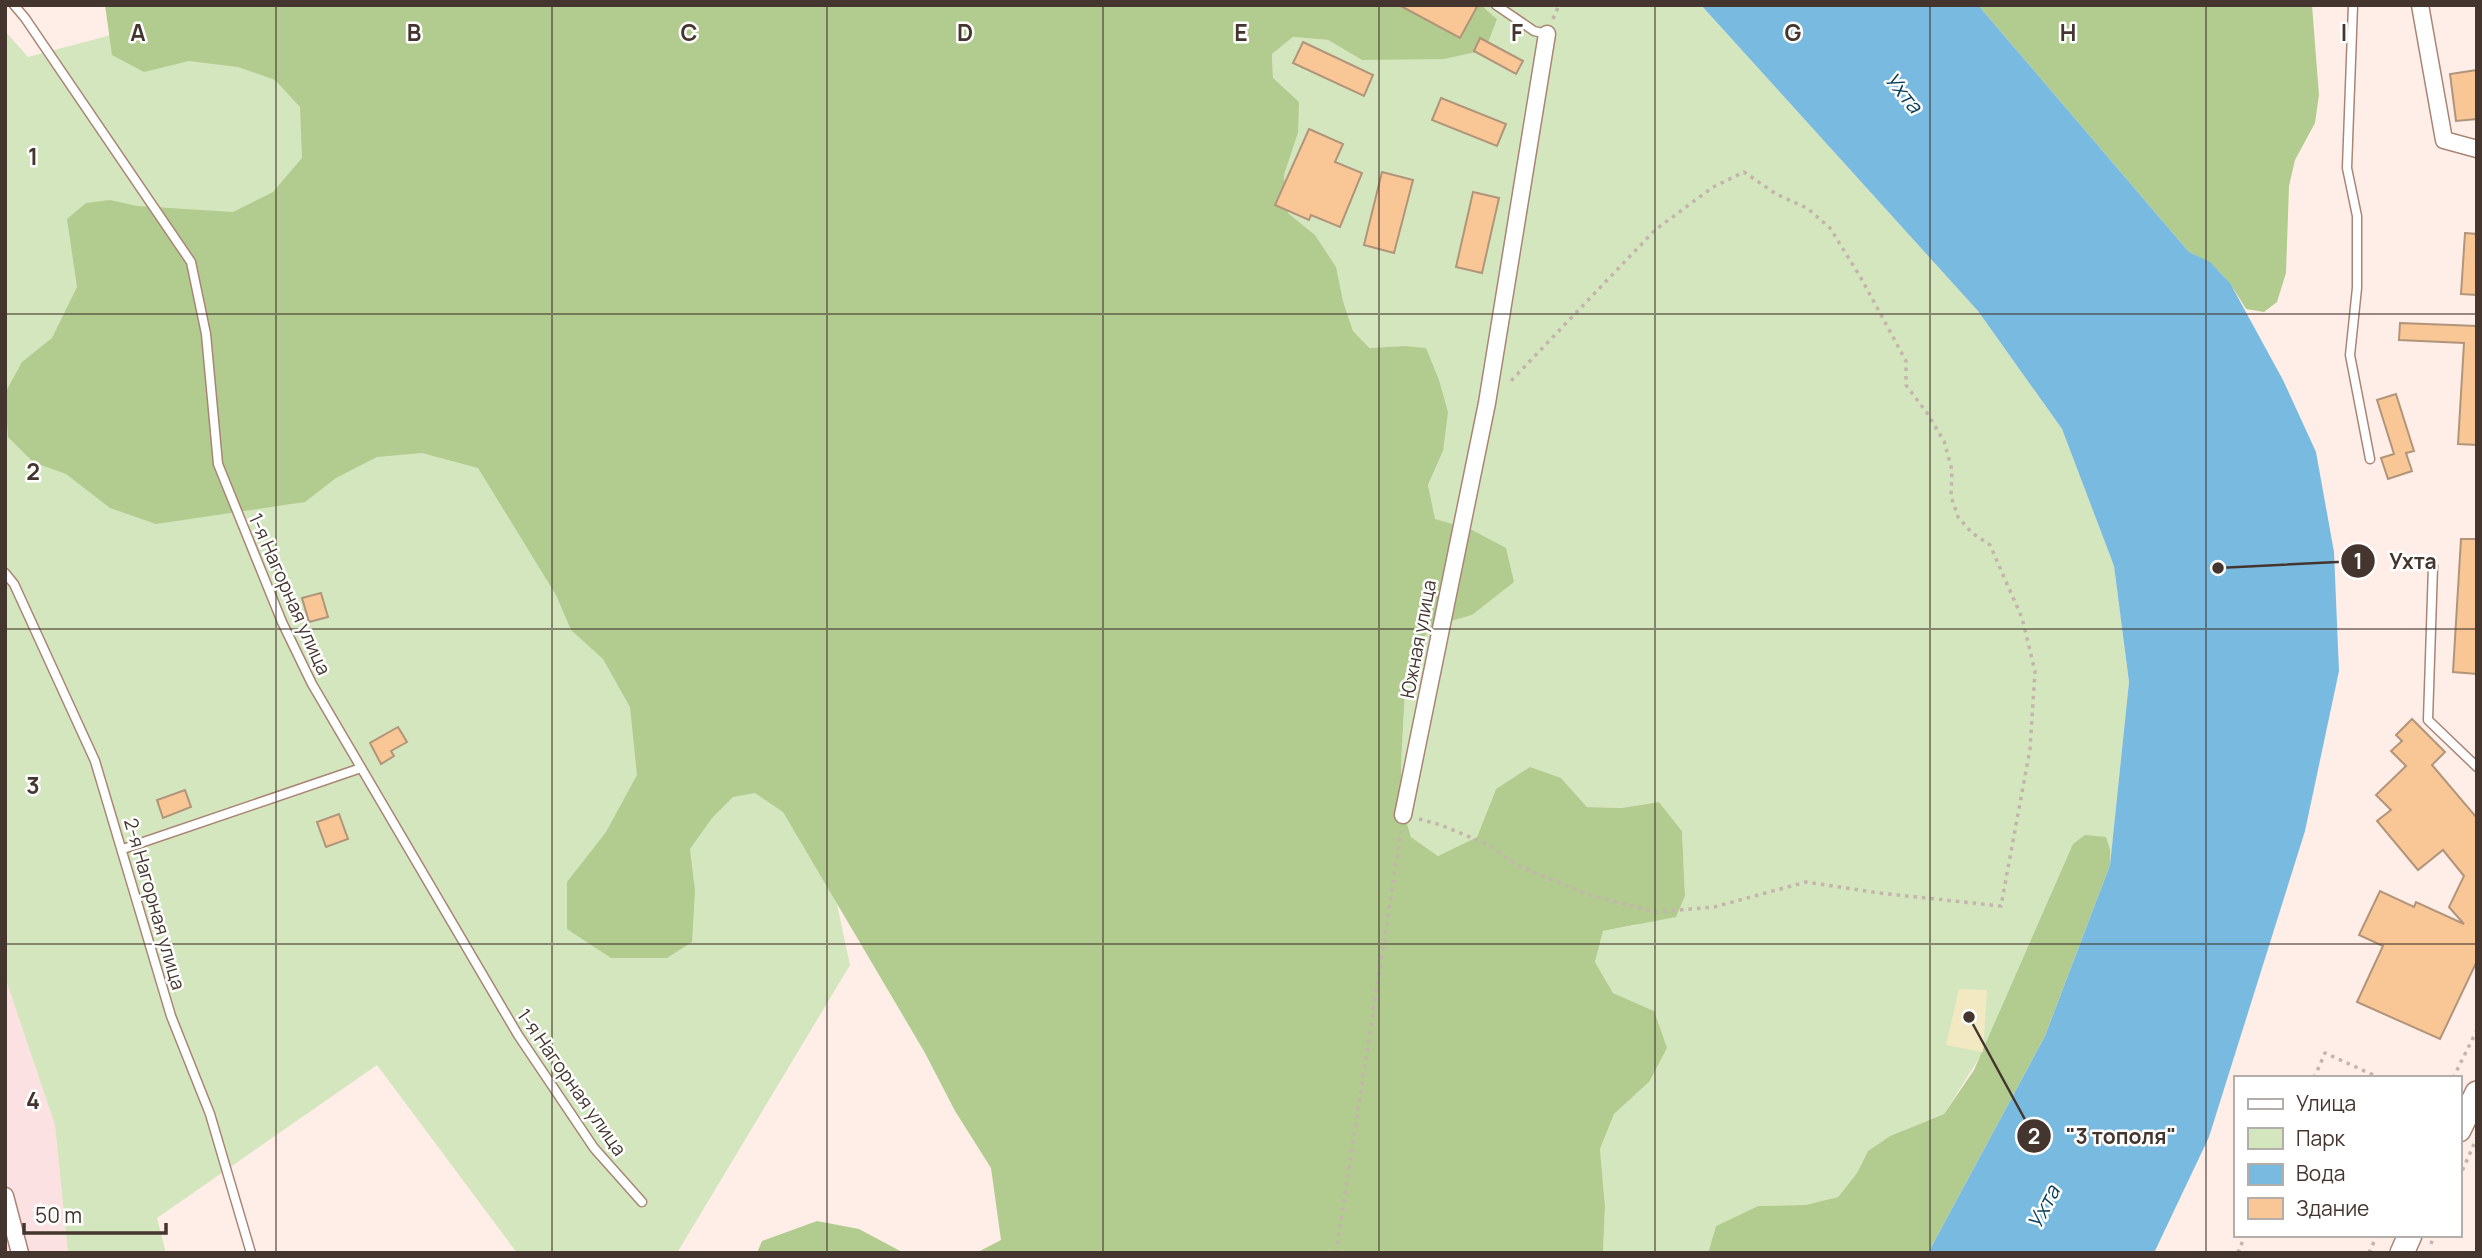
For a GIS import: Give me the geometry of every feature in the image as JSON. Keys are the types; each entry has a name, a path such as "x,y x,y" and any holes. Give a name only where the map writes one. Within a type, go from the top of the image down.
{"main road":[{"path":"2467,1122 2477,1093"},
{"path":"2402,1253 2409,1237"}],"street":[{"path":"2420,5 2444,140 2477,149"},
{"name":"Южная улица","path":"1404,815 1487,403 1546,34"},
{"path":"5,1196 20,1253"}],"lane":[{"name":"1-я Нагорная улица","path":"14,5 191,262 206,334 218,464 282,622 312,684 518,1035 594,1148 642,1202"},
{"path":"1496,5 1534,31 1546,34"},
{"path":"2353,5 2347,168 2357,216 2357,288 2350,355 2370,459"},
{"path":"2433,566 2428,720 2477,767"},
{"name":"2-я Нагорная улица","path":"5,573 14,584 95,761 172,1016 210,1114 251,1253"},
{"path":"123,849 361,768"}],"path":[{"path":"1336,1253 1404,815 1441,825 1487,844 1518,866 1589,895 1655,912 1714,907 1805,882 2001,906 2030,749 2035,671 2022,618 1990,545 1972,533 1958,517 1951,496 1952,470 1944,441 1906,385 1906,361 1861,278 1830,228 1807,208 1776,194 1744,172 1713,187 1655,230 1520,373 1487,403"},
{"path":"2455,1076 2477,1030"},
{"path":"2315,1076 2325,1052 2376,1076"},
{"path":"2461,1173 2477,1137"},
{"path":"2369,1253 2376,1237"}],"shaded area":[{"path":"5,977 55,1125 68,1253 5,1253"}],"green space":[{"path":"105,5 1481,5 1497,19 1485,50 1444,59 1362,60 1328,40 1293,37 1272,54 1273,78 1299,102 1298,133 1284,175 1288,213 1315,235 1336,267 1353,331 1370,348 1426,348 1448,412 1443,451 1428,485 1435,519 1470,529 1506,548 1514,582 1472,615 1430,627 1406,672 1401,766 1402,807 1411,837 1438,856 1477,837 1496,789 1530,767 1561,778 1587,807 1621,808 1659,802 1682,831 1685,896 1676,917 1603,931 1595,962 1613,993 1654,1011 1667,1048 1649,1082 1614,1114 1600,1149 1605,1206 1603,1253 976,1253 1001,1240 991,1168 955,1111 925,1053 783,812 755,793 733,797 712,818 690,849 695,891 692,942 667,958 611,958 567,929 567,882 606,832 637,775 630,707 603,659 571,630 556,595 478,468 422,453 377,457 336,478 305,502 156,524 110,508 66,474 33,462 8,437 5,393 22,362 52,338 77,287 67,219 86,203 110,200 137,206 233,212 273,192 302,158 300,107 275,80 238,67 189,61 144,72 112,55"},
{"path":"1481,5 1701,5 1978,311 2062,429 2114,566 2129,682 2110,865 2110,850 1944,1114 1890,1136 1868,1151 1857,1173 1838,1197 1805,1205 1758,1206 1716,1226 1708,1253 1603,1253 1605,1206 1600,1149 1614,1114 1649,1082 1654,1011 1613,993 1595,962 1603,931 1637,925 1685,896 1682,831 1659,802 1621,808 1587,807 1561,778 1496,789 1477,837 1438,856 1411,837 1402,807 1401,766 1406,672 1430,627 1472,615 1470,529 1435,520 1428,485 1443,451 1404,346 1371,348 1353,331 1335,266 1315,235 1288,213 1284,175 1298,133 1273,79 1272,54 1293,37 1328,40 1362,60 1497,19"},
{"path":"1978,5 2312,5 2319,95 2315,123 2295,160 2289,186 2286,273 2277,302 2264,312 2246,309 2222,275 2189,252"},
{"path":"190,14 343,42 812,787 850,965 677,1253 517,1253 377,1065 157,1218 166,1253 68,1253 55,1125 5,977 5,31 28,57"},
{"path":"2085,835 2106,837 2110,850 2110,865 2045,1036 1928,1253 1708,1253 1716,1226 1758,1206 1805,1205 1838,1197 1857,1173 1868,1151 1890,1136 1944,1114 1974,1070 2073,844"},
{"path":"817,1221 859,1229 904,1253 757,1253 762,1241"}],"sand":[{"path":"1959,989 1987,990 1983,1052 1946,1045"}],"water":[{"path":"1701,5 1978,5 2189,252 2210,262 2230,283 2283,380 2316,452 2334,552 2339,671 2305,831 2209,1137 2154,1253 1928,1253 2045,1036 2110,865 2129,682 2114,566 2062,429 1978,311"}],"building":[{"path":"1399,5 1478,5 1460,38"},
{"path":"1480,38 1523,61 1516,74 1474,51"},
{"path":"1303,42 1373,75 1364,96 1293,63"},
{"path":"2477,70 2477,119 2456,121 2450,74"},
{"path":"1441,98 1506,124 1497,146 1432,120"},
{"path":"1309,129 1343,144 1335,162 1362,173 1340,227 1311,215 1309,220 1275,205"},
{"path":"1382,172 1413,180 1394,253 1364,245"},
{"path":"1473,192 1499,198 1482,273 1456,267"},
{"path":"2465,233 2477,234 2477,295 2461,294"},
{"path":"2400,323 2477,326 2477,445 2458,444 2464,343 2399,340"},
{"path":"2396,394 2414,451 2406,453 2412,471 2388,479 2381,458 2394,454 2377,400"},
{"path":"2461,539 2477,539 2477,674 2453,672"},
{"path":"321,593 328,617 309,622 302,598"},
{"path":"2412,719 2445,752 2432,765 2477,818 2477,961 2440,1039 2357,1002 2383,946 2359,935 2380,891 2414,907 2416,902 2464,924 2449,907 2464,876 2443,850 2418,870 2377,821 2391,810 2376,795 2406,766 2391,751 2402,741 2396,735"},
{"path":"398,727 407,742 391,751 394,756 381,764 370,743"},
{"path":"185,790 191,807 163,818 157,800"},
{"path":"339,814 348,839 326,847 317,822"}],"place":[{"name":"Ухта","path":"2218,568"},
{"name":"\"3 тополя\"","path":"1969,1017"}]}
